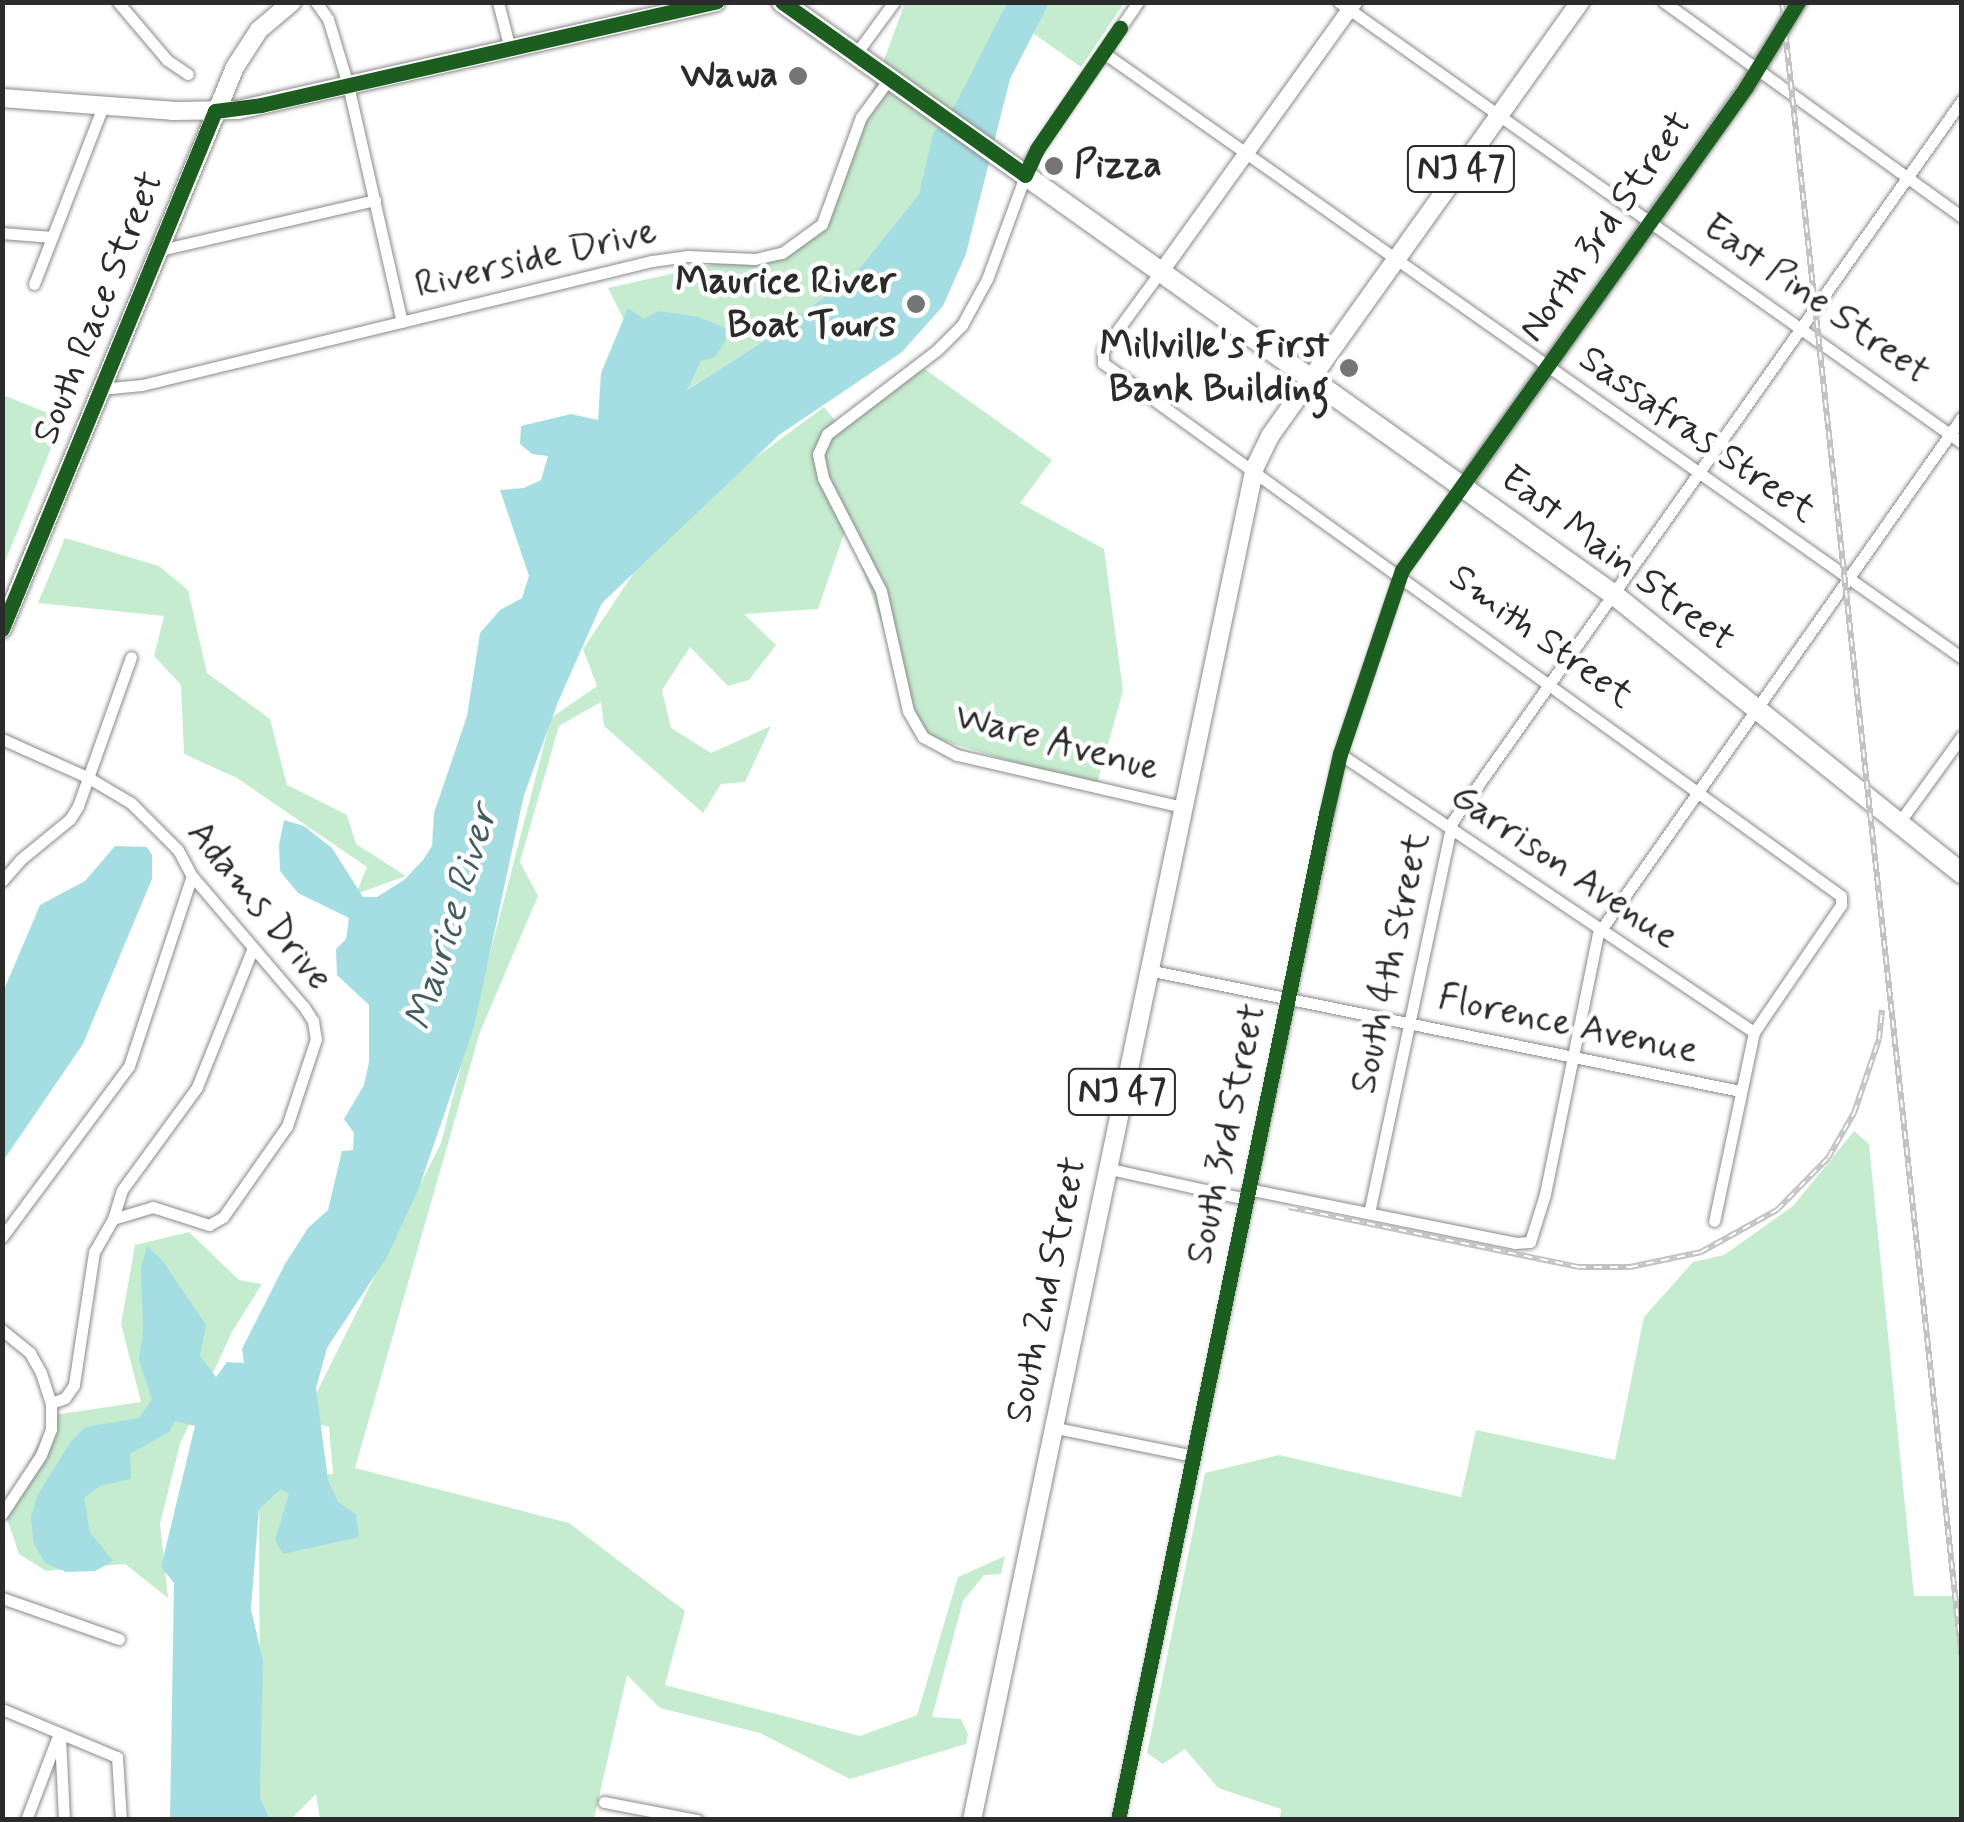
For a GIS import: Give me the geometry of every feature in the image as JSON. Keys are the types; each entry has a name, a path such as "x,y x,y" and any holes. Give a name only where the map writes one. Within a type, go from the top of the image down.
{"highway":[{"name":"East Main Street","path":"782,2 1612,594 1962,874"}],"main road":[{"name":"South Race Street","path":"2,630 215,110 242,53 270,19 292,2"},
{"path":"2,98 215,110 261,106 716,2"},
{"name":"NJ 47","path":"1312,379 1580,2"},
{"name":"South 2nd Street","path":"972,1820 1051,1427 1254,472 1270,436 1312,379"}],"street":[{"path":"118,2 168,60 188,74"},
{"path":"316,2 328,19 348,85 402,322"},
{"path":"498,2 510,49"},
{"path":"855,54 894,2"},
{"name":"Ware Avenue","path":"1138,2 1037,149 987,279 962,326 937,350 827,434 818,464 880,591 908,710 924,737 957,755 1182,807"},
{"path":"1664,2 1962,217"},
{"name":"North 3rd Street","path":"1462,486 1756,70 1798,2"},
{"path":"1160,272 1347,5"},
{"name":"East Pine Street","path":"1347,5 1962,443"},
{"name":"Sassafras Street","path":"1104,53 1962,658"},
{"name":"Riverside Drive","path":"100,389 142,385 678,256 748,259 782,253 822,224 861,118 889,79"},
{"name":"South 4th Street","path":"1369,1213 1450,826 1962,100"},
{"path":"34,284 103,106"},
{"path":"156,252 375,200"},
{"path":"2,233 52,237"},
{"name":"Smith Street","path":"1160,272 1103,350 1103,363 1838,892 1842,902 1754,1032"},
{"path":"1106,1168 1526,1243 1534,1237 1601,928 1962,417"},
{"name":"South 3rd Street","path":"1118,1820 1340,754 1400,576 1462,486"},
{"path":"2,881 20,860 70,819 89,778 132,657"},
{"path":"1898,824 1962,736"},
{"name":"Adams Drive","path":"2,739 89,778 131,802 178,850 192,876 313,1021 316,1040 287,1126 223,1217 209,1225 152,1208 114,1219"},
{"name":"Garrison Avenue","path":"1340,754 1754,1032"},
{"path":"2,1238 129,1066 192,876"},
{"path":"51,1403 65,1398 74,1385 94,1252 114,1219 122,1190 204,1074 253,948"},
{"name":"Florence Avenue","path":"1148,970 1740,1091"},
{"path":"1714,1221 1754,1032"},
{"path":"2,1330 30,1353 51,1403 51,1429 41,1455 2,1514"},
{"path":"1051,1427 1193,1456"},
{"path":"2,1598 119,1639"},
{"path":"2,1709 117,1758 121,1820"},
{"path":"26,1820 60,1733"},
{"path":"60,1733 64,1820"},
{"path":"604,1802 697,1820"}],"green space":[{"path":"905,3 1007,3 919,194 854,275 777,332 685,391 648,368 608,288 795,246 821,230"},
{"path":"1049,3 1124,3 1081,67 1031,32"},
{"path":"919,365 1052,460 1020,503 1104,549 1123,691 1096,787 921,734 847,525 818,609 744,614 776,645 749,680 728,686 690,647 662,690 671,728 711,753 771,726 745,782 721,784 703,813 604,726 601,702 559,726 520,862 538,896 480,1032 355,1468 569,1523 685,1611 665,1685 860,1736 917,1715 958,1577 1005,1556 1001,1574 984,1575 963,1601 932,1717 961,1719 968,1734 966,1744 850,1779 760,1733 660,1708 627,1675 594,1819 320,1819 316,1794 291,1819 270,1819 260,1797 259,1496 276,1478 333,1474 329,1427 303,1420 441,1143 551,718 597,686 583,649 667,523 824,407 838,424"},
{"path":"3,395 63,419 3,567"},
{"path":"65,538 159,566 188,590 207,673 270,719 287,785 347,815 356,844 406,876 356,894 367,867 237,778 184,754 181,685 154,656 164,616 38,603"},
{"path":"1854,1131 1869,1144 1914,1596 1961,1596 1961,1819 1280,1819 1281,1809 1218,1788 1185,1749 1163,1764 1147,1753 1205,1473 1279,1455 1461,1497 1476,1430 1615,1460 1644,1317 1693,1262 1724,1255 1793,1206"},
{"path":"189,1232 239,1280 262,1284 232,1332 180,1444 160,1524 168,1598 125,1564 46,1571 19,1554 4,1510 53,1415 141,1402 121,1324 135,1245"}],"water":[{"name":"Maurice River","path":"1007,3 1049,3 1010,79 966,254 943,306 902,352 779,435 602,603 558,702 524,795 474,1027 419,1188 387,1257 327,1348 316,1388 328,1480 338,1502 356,1514 359,1537 283,1554 275,1540 289,1494 281,1489 259,1509 251,1609 263,1661 260,1797 270,1819 170,1819 174,1583 161,1567 195,1426 175,1421 169,1432 130,1454 131,1479 100,1486 84,1498 90,1532 113,1561 95,1571 66,1572 45,1563 34,1544 31,1518 37,1496 71,1441 86,1427 139,1418 152,1399 139,1360 143,1331 141,1268 147,1246 162,1260 206,1325 200,1356 216,1377 227,1362 244,1363 242,1349 285,1264 308,1228 328,1210 342,1151 353,1150 354,1133 344,1119 364,1085 369,1062 369,1005 337,975 336,949 346,939 349,918 298,893 280,871 279,845 284,820 304,826 332,848 363,897 377,897 404,880 423,860 432,846 434,813 467,716 480,633 500,610 522,598 529,576 500,490 524,488 541,480 548,456 532,454 520,444 521,426 571,414 598,420 601,373 628,308 644,319 658,311 699,317 725,328 726,340 715,357 701,361 687,390 777,332 854,275 919,194 933,134 955,105"},
{"path":"115,846 147,847 152,855 152,879 83,1044 3,1161 3,992 40,905 85,881"}],"railway":[{"path":"1782,2 1962,1659"},
{"path":"1289,1207 1578,1267 1630,1267 1701,1252 1777,1210 1828,1158 1854,1113 1879,1039 1882,1010"}],"cycle path":[{"path":"2,629 215,111 261,105 716,2"},
{"path":"782,2 1025,175 1037,149 1120,28"},
{"path":"1118,1820 1326,814 1340,754 1402,570 1746,87 1798,2"}],"place":[{"name":"Wawa","path":"798,76"},
{"name":"Pizza","path":"1054,166"},
{"name":"Maurice River Boat Tours","path":"916,304"},
{"name":"Millville's First Bank Building","path":"1349,368"}]}
